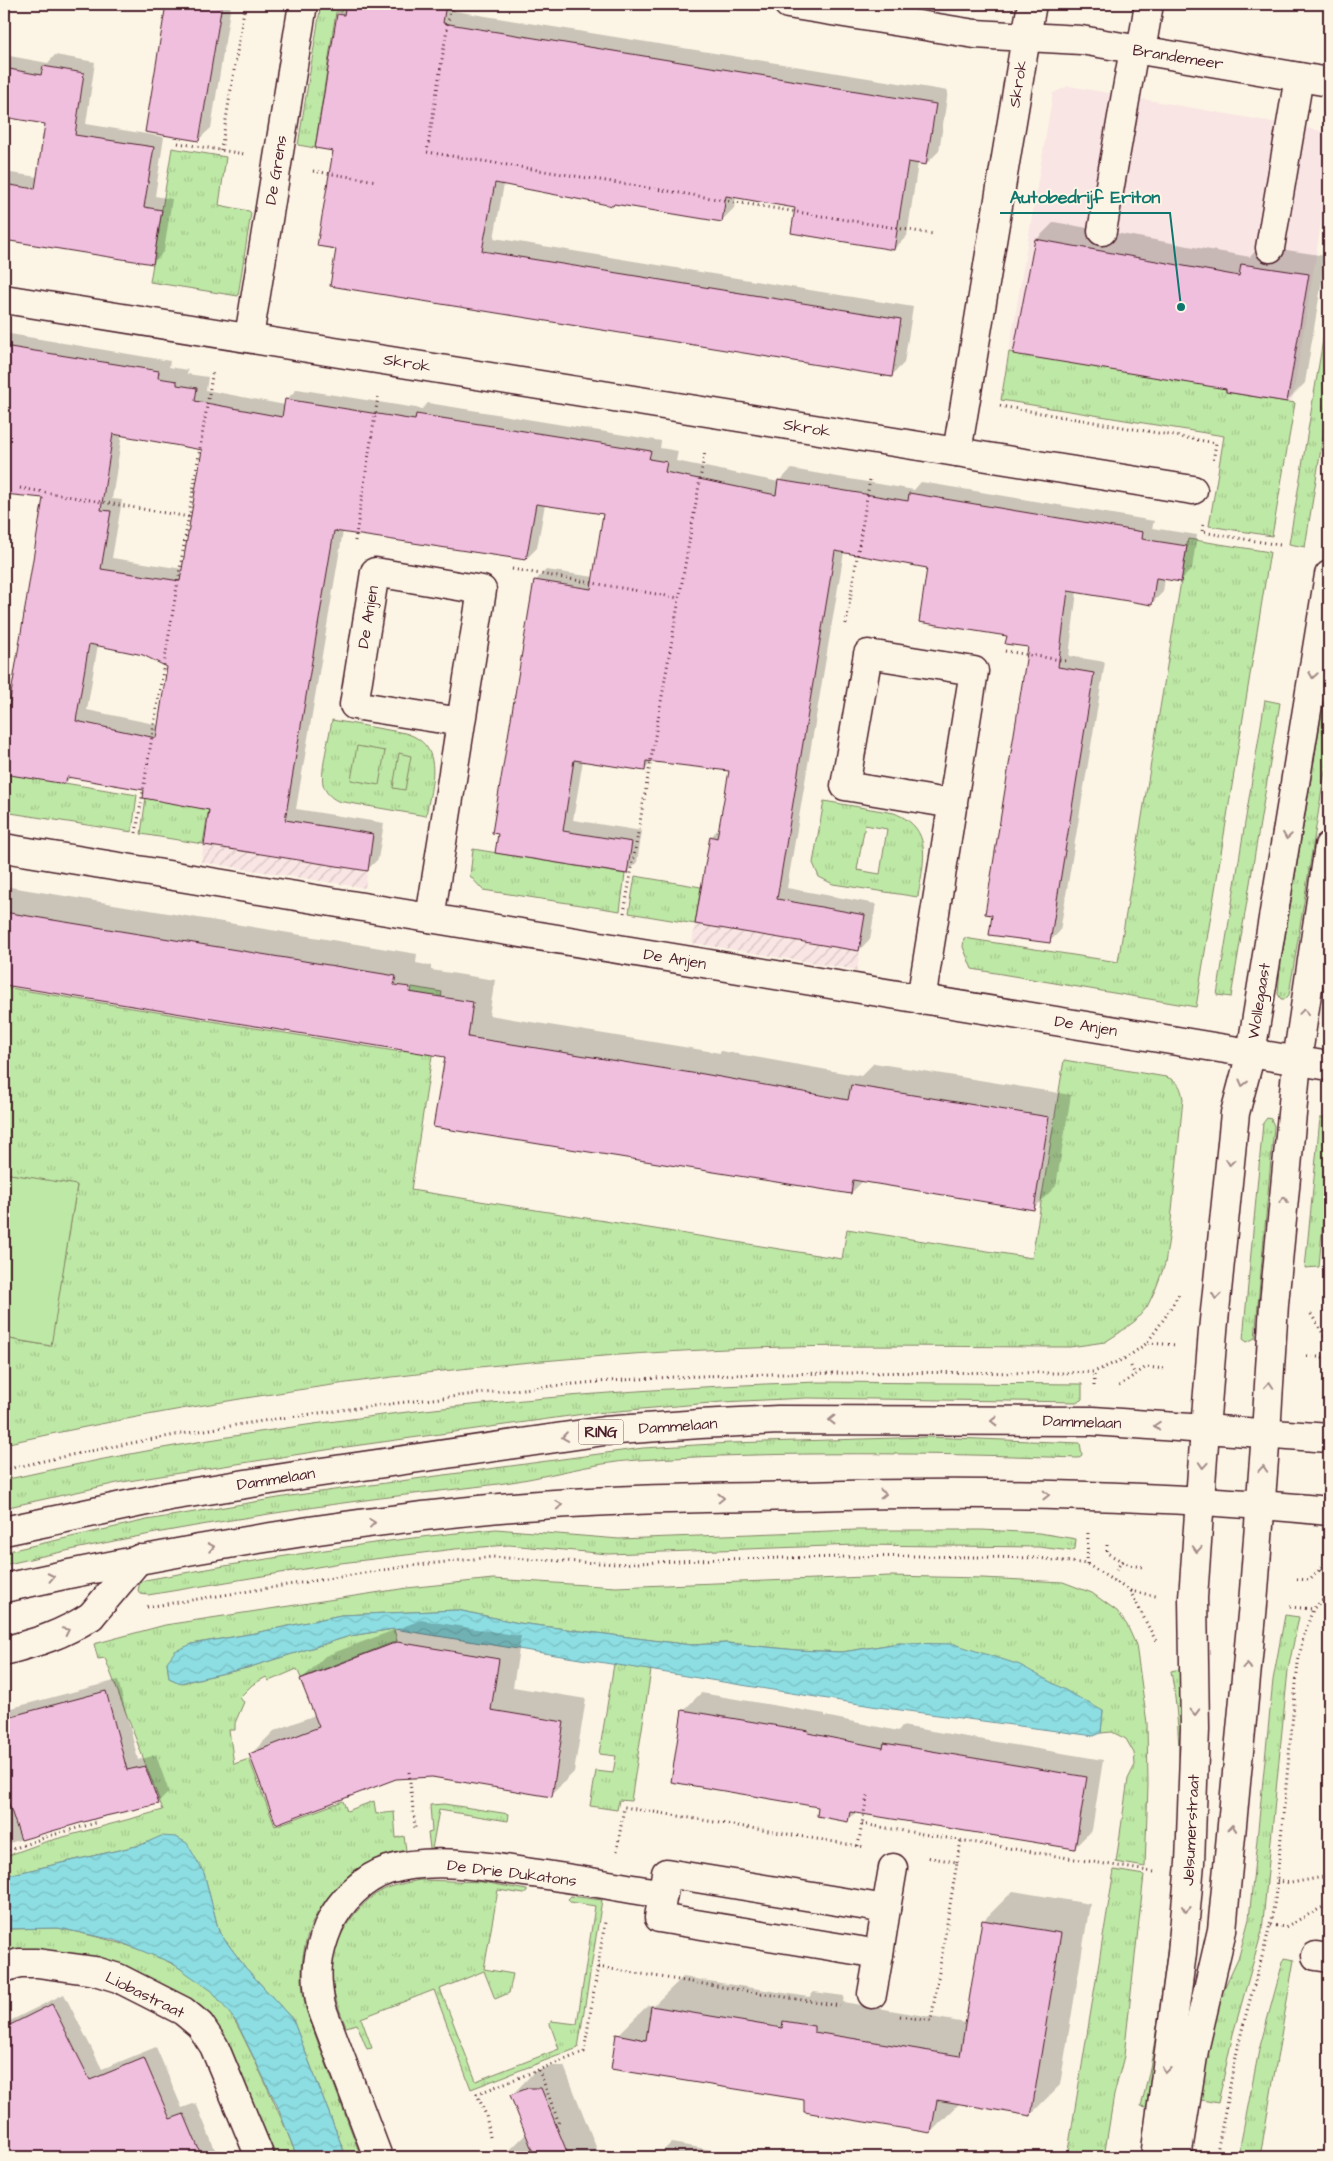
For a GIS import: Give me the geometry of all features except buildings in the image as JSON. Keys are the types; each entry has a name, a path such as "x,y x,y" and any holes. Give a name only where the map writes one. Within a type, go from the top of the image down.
{"street":[{"name":"De Grens","path":"249,337 304,4"},
{"name":"Skrok","path":"4,299 957,452 1026,37 975,34 788,4"},
{"path":"1026,37 1032,4"},
{"path":"1102,231 1149,4"},
{"name":"Brandemeer","path":"1026,37 1081,40 1329,82"},
{"path":"1270,248 1299,77"},
{"path":"957,452 1193,490"},
{"name":"De Anjen","path":"430,918 482,590 375,572 354,705 461,722"},
{"name":"Wollegaast","path":"1200,1501 1214,1322 1236,1113 1251,1053 1329,575"},
{"path":"921,1000 974,671 868,654 845,786 952,804"},
{"path":"1177,2157 1194,2050 1222,1930 1261,1505 1274,1304 1297,1061 1329,846"},
{"name":"De Anjen","path":"4,848 1329,1066"},
{"name":"Dammelaan","path":"4,1531 170,1496 308,1474 604,1432 805,1420 1093,1421 1329,1438"},
{"path":"4,1588 139,1559 281,1535 481,1510 647,1499 889,1494 1089,1496 1261,1505 1329,1512"},
{"name":"Jelsumerstraat","path":"1155,2157 1182,1953 1190,1863 1195,1729 1193,1598 1200,1501"},
{"path":"4,1651 60,1634 91,1616 139,1559"},
{"name":"De Drie Dukatons","path":"378,2157 321,2006 316,1982 317,1964 322,1941 332,1918 354,1892 369,1879 388,1870 419,1864 453,1864 489,1867 663,1894"},
{"path":"872,1994 893,1868"},
{"path":"879,1954 659,1918 666,1873 886,1909"},
{"name":"Liobastraat","path":"4,1968 18,1964 37,1963 95,1971 118,1978 183,2011 200,2025 214,2046 260,2157"}],"path":[{"path":"221,150 245,4"},
{"path":"451,4 427,152 933,234"},
{"path":"178,143 377,181"},
{"path":"135,843 213,370"},
{"path":"354,541 378,397"},
{"path":"623,922 705,451"},
{"path":"846,624 870,478"},
{"path":"20,488 189,517"},
{"path":"1202,532 1280,545"},
{"path":"512,569 679,598"},
{"path":"1005,651 1066,661"},
{"path":"4,1470 194,1432 329,1411 497,1391 682,1377 846,1372 1094,1372 1119,1362 1147,1343"},
{"path":"1130,1366 1135,1375"},
{"path":"1113,1391 1146,1367 1165,1369"},
{"path":"1107,1545 1106,1552 1129,1565 1143,1567"},
{"path":"1297,1578 1310,1580 1327,1562 1329,1547"},
{"path":"145,1607 399,1567 492,1557 616,1564 730,1559 931,1556 1038,1558 1087,1564"},
{"path":"1116,1570 1122,1561"},
{"path":"1320,1570 1329,1579"},
{"path":"1216,2157 1245,2021 1271,1925 1298,1663 1303,1638 1313,1609 1329,1594"},
{"path":"409,1772 419,1864"},
{"path":"858,1846 867,1796"},
{"path":"4,1852 49,1836 99,1822"},
{"path":"862,1824 1160,1873"},
{"path":"957,1862 961,1840"},
{"path":"1277,1881 1291,1883 1329,1876"},
{"path":"490,2137 486,2115 477,2094 584,2052 611,1885"},
{"path":"1271,1925 1285,1927 1329,1904"},
{"path":"539,2070 560,2126"}],"shaded area":[{"path":"1069,86 1329,133 1329,175 1292,402 1226,392 1226,388 1009,352 1053,93"},
{"path":"209,807 374,834 365,888 201,862"},
{"path":"701,887 865,914 857,970 692,943"}],"green space":[{"path":"321,4 343,4 341,12 336,12 315,148 298,145"},
{"path":"172,148 226,157 219,205 251,213 238,296 150,282"},
{"path":"1329,304 1329,400 1305,547 1289,544"},
{"path":"1009,352 1226,388 1226,392 1295,403 1272,536 1209,526 1224,436 1001,400"},
{"path":"1188,539 1270,552 1196,1007 972,969 963,947 964,938 1118,962"},
{"path":"1329,670 1329,746 1289,995 1285,999 1281,999 1278,994 1280,967"},
{"path":"1265,700 1280,703 1231,997 1217,995"},
{"path":"332,720 405,733 418,739 426,747 431,756 433,767 426,816 338,801 329,794 324,787 322,778"},
{"path":"357,746 385,751 379,785 351,780"},
{"path":"399,753 411,756 405,790 393,788"},
{"path":"4,773 137,795 132,832 4,812"},
{"path":"146,797 209,807 203,844 141,834"},
{"path":"824,801 894,813 907,820 916,828 923,848 918,897 833,884 819,877 813,863","holes":["865,825 887,829 880,874 857,870"]},
{"path":"473,849 625,874 620,911 483,890 470,876"},
{"path":"635,876 701,887 695,924 629,913"},
{"path":"4,987 401,1052 412,987 442,992 411,1190 842,1259 847,1229 1032,1258 1064,1060 1166,1077 1178,1085 1183,1099 1165,1264 1147,1307 1135,1321 1105,1342 1070,1347 784,1347 587,1357 489,1366 391,1377 197,1406 4,1444 4,1338 50,1346 77,1186 4,1173"},
{"path":"1267,1118 1271,1119 1274,1126 1255,1338 1247,1342 1243,1339 1263,1123"},
{"path":"1320,1118 1329,1118 1329,1149 1319,1267 1305,1268"},
{"path":"4,1173 77,1185 51,1346 4,1338"},
{"path":"818,1382 1082,1384 1082,1399 1079,1402 807,1398 722,1402 584,1414 339,1448 122,1482 4,1508 4,1480 104,1459 307,1425 510,1401 715,1386"},
{"path":"928,1437 1080,1443 1082,1455 1078,1458 913,1454 802,1454 637,1460 585,1467 498,1484 333,1504 194,1526 117,1540 4,1565 4,1552 147,1520 290,1496 643,1448 731,1443"},
{"path":"496,1529 619,1539 856,1530 982,1530 1039,1533 1076,1539 1075,1549 1071,1551 1039,1547 857,1545 608,1554 509,1545 455,1549 341,1563 148,1595 140,1594 138,1590 140,1582 145,1580 232,1565 364,1544"},
{"path":"890,1576 1063,1582 1092,1593 1117,1611 1127,1625 1136,1645 1147,1723 1148,1785 1145,1867 1116,1862 1128,1779 1135,1765 1134,1753 1126,1739 1112,1732 1101,1733 1103,1711 900,1643 842,1652 797,1650 727,1643 691,1645 519,1623 457,1610 341,1615 192,1644 167,1662 169,1678 181,1683 247,1668 350,1636 394,1629 397,1641 301,1678 297,1669 269,1681 266,1677 252,1685 239,1698 244,1702 235,1723 235,1730 229,1730 234,1764 249,1759 275,1826 343,1801 347,1811 374,1801 376,1814 394,1812 396,1838 404,1836 406,1850 378,1859 354,1872 335,1889 319,1909 309,1933 303,1958 302,1985 307,2013 361,2157 346,2157 293,2020 245,1967 219,1932 204,1873 161,1837 141,1845 4,1876 4,1857 45,1842 163,1810 105,1658 98,1659 94,1644 165,1625 407,1588 493,1579 616,1587"},
{"path":"1285,1615 1299,1617 1288,1670 1262,1931 1233,2034 1218,2103 1196,2099 1216,2006 1239,1956 1249,1919 1273,1680"},
{"path":"614,1664 651,1670 631,1801 619,1800 617,1810 590,1806 596,1771 613,1773 616,1756 599,1754"},
{"path":"1180,1669 1184,1704 1183,1827 1153,2108 1141,2106 1155,2041 1173,1901 1178,1823 1179,1745 1171,1671"},
{"path":"444,1804 509,1814 508,1821 439,1810 432,1849 430,1848 428,1833 432,1832 430,1805"},
{"path":"1114,1870 1144,1875 1124,2056 1114,2095 1104,2157 1067,2157"},
{"path":"420,1880 483,1882 527,1890 524,1894 498,1890 484,1969 513,1974 509,1993 495,1999 484,1971 440,1989 476,2081 559,2049 550,2024 551,2021 577,2024 595,1906 570,1902 568,1899 571,1896 602,1900 578,2048 471,2089 434,1990 361,2018 372,2048 367,2049 357,2024 346,2027 335,1995 331,1976 334,1952 345,1928 360,1907 379,1892"},
{"path":"58,1928 99,1937 139,1949 176,1966 211,1990 230,2012 240,2030 271,2094 297,2157 274,2157 223,2036 97,1958 25,1949 4,1954 4,1929"},
{"path":"1284,1958 1294,1960 1260,2157 1238,2157 1259,2050"}],"water":[{"path":"457,1610 519,1623 691,1645 727,1643 797,1650 842,1652 900,1643 954,1644 1020,1665 1103,1711 1101,1733 1094,1736 878,1707 394,1629 350,1636 247,1668 180,1683 169,1678 167,1662 175,1651 192,1644 341,1615"},
{"path":"161,1836 176,1837 187,1843 204,1873 219,1932 245,1967 293,2020 346,2157 297,2157 277,2105 237,2023 212,1991 172,1963 115,1940 58,1928 4,1929 4,1876 141,1845"}],"place":[{"name":"Autobedrijf Eriton","path":"1181,307"}]}
